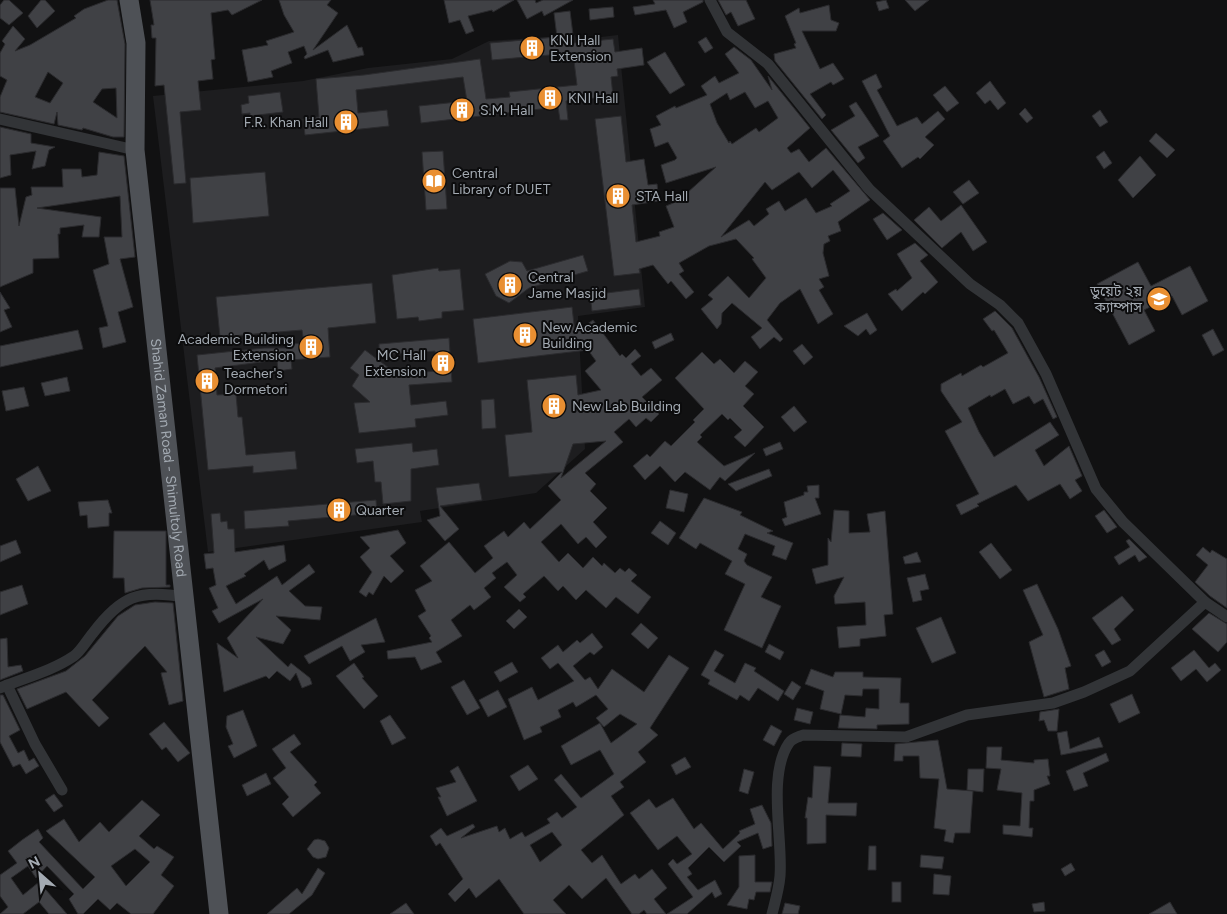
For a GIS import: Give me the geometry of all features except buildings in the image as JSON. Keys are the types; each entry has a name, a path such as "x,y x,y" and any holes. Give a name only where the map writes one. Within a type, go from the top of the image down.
{"main road":[{"name":"Shahid Zaman Road - Shimultoly Road","path":"130,0 136,43 135,150 219,914"}],"street":[{"path":"710,0 726,32 768,64 869,189 970,284 1000,305 1018,323 1046,374 1096,489 1123,522 1205,602 1227,617"},
{"path":"0,119 135,150"},
{"path":"62,790 4,687 62,664 76,655 108,613 126,600 141,594 160,592 184,596"},
{"path":"772,914 780,876 778,802 780,767 789,743 793,739 803,735 906,737 967,716 1053,703 1084,692 1130,671 1205,602"}],"shaded area":[{"path":"575,35 576,40 618,35 645,307 578,316 585,449 536,493 420,511 422,522 208,552 153,96 303,81 368,68 452,59 489,41"}],"place":[{"name":"KNI Hall Extension","path":"532,48"},
{"name":"KNI Hall","path":"550,98"},
{"name":"S.M. Hall","path":"462,110"},
{"name":"F.R. Khan Hall","path":"346,122"},
{"name":"Central Library of DUET","path":"434,181"},
{"name":"STA Hall","path":"618,196"},
{"name":"Central Jame Masjid","path":"510,285"},
{"name":"ডুয়েট ২য় ক্যাম্পাস","path":"1159,299"},
{"name":"New Academic Building","path":"525,335"},
{"name":"Academic Building Extension","path":"311,347"},
{"name":"MC Hall Extension","path":"443,363"},
{"name":"Teacher's Dormetori","path":"207,381"},
{"name":"New Lab Building","path":"554,406"},
{"name":"Quarter","path":"339,510"}]}
